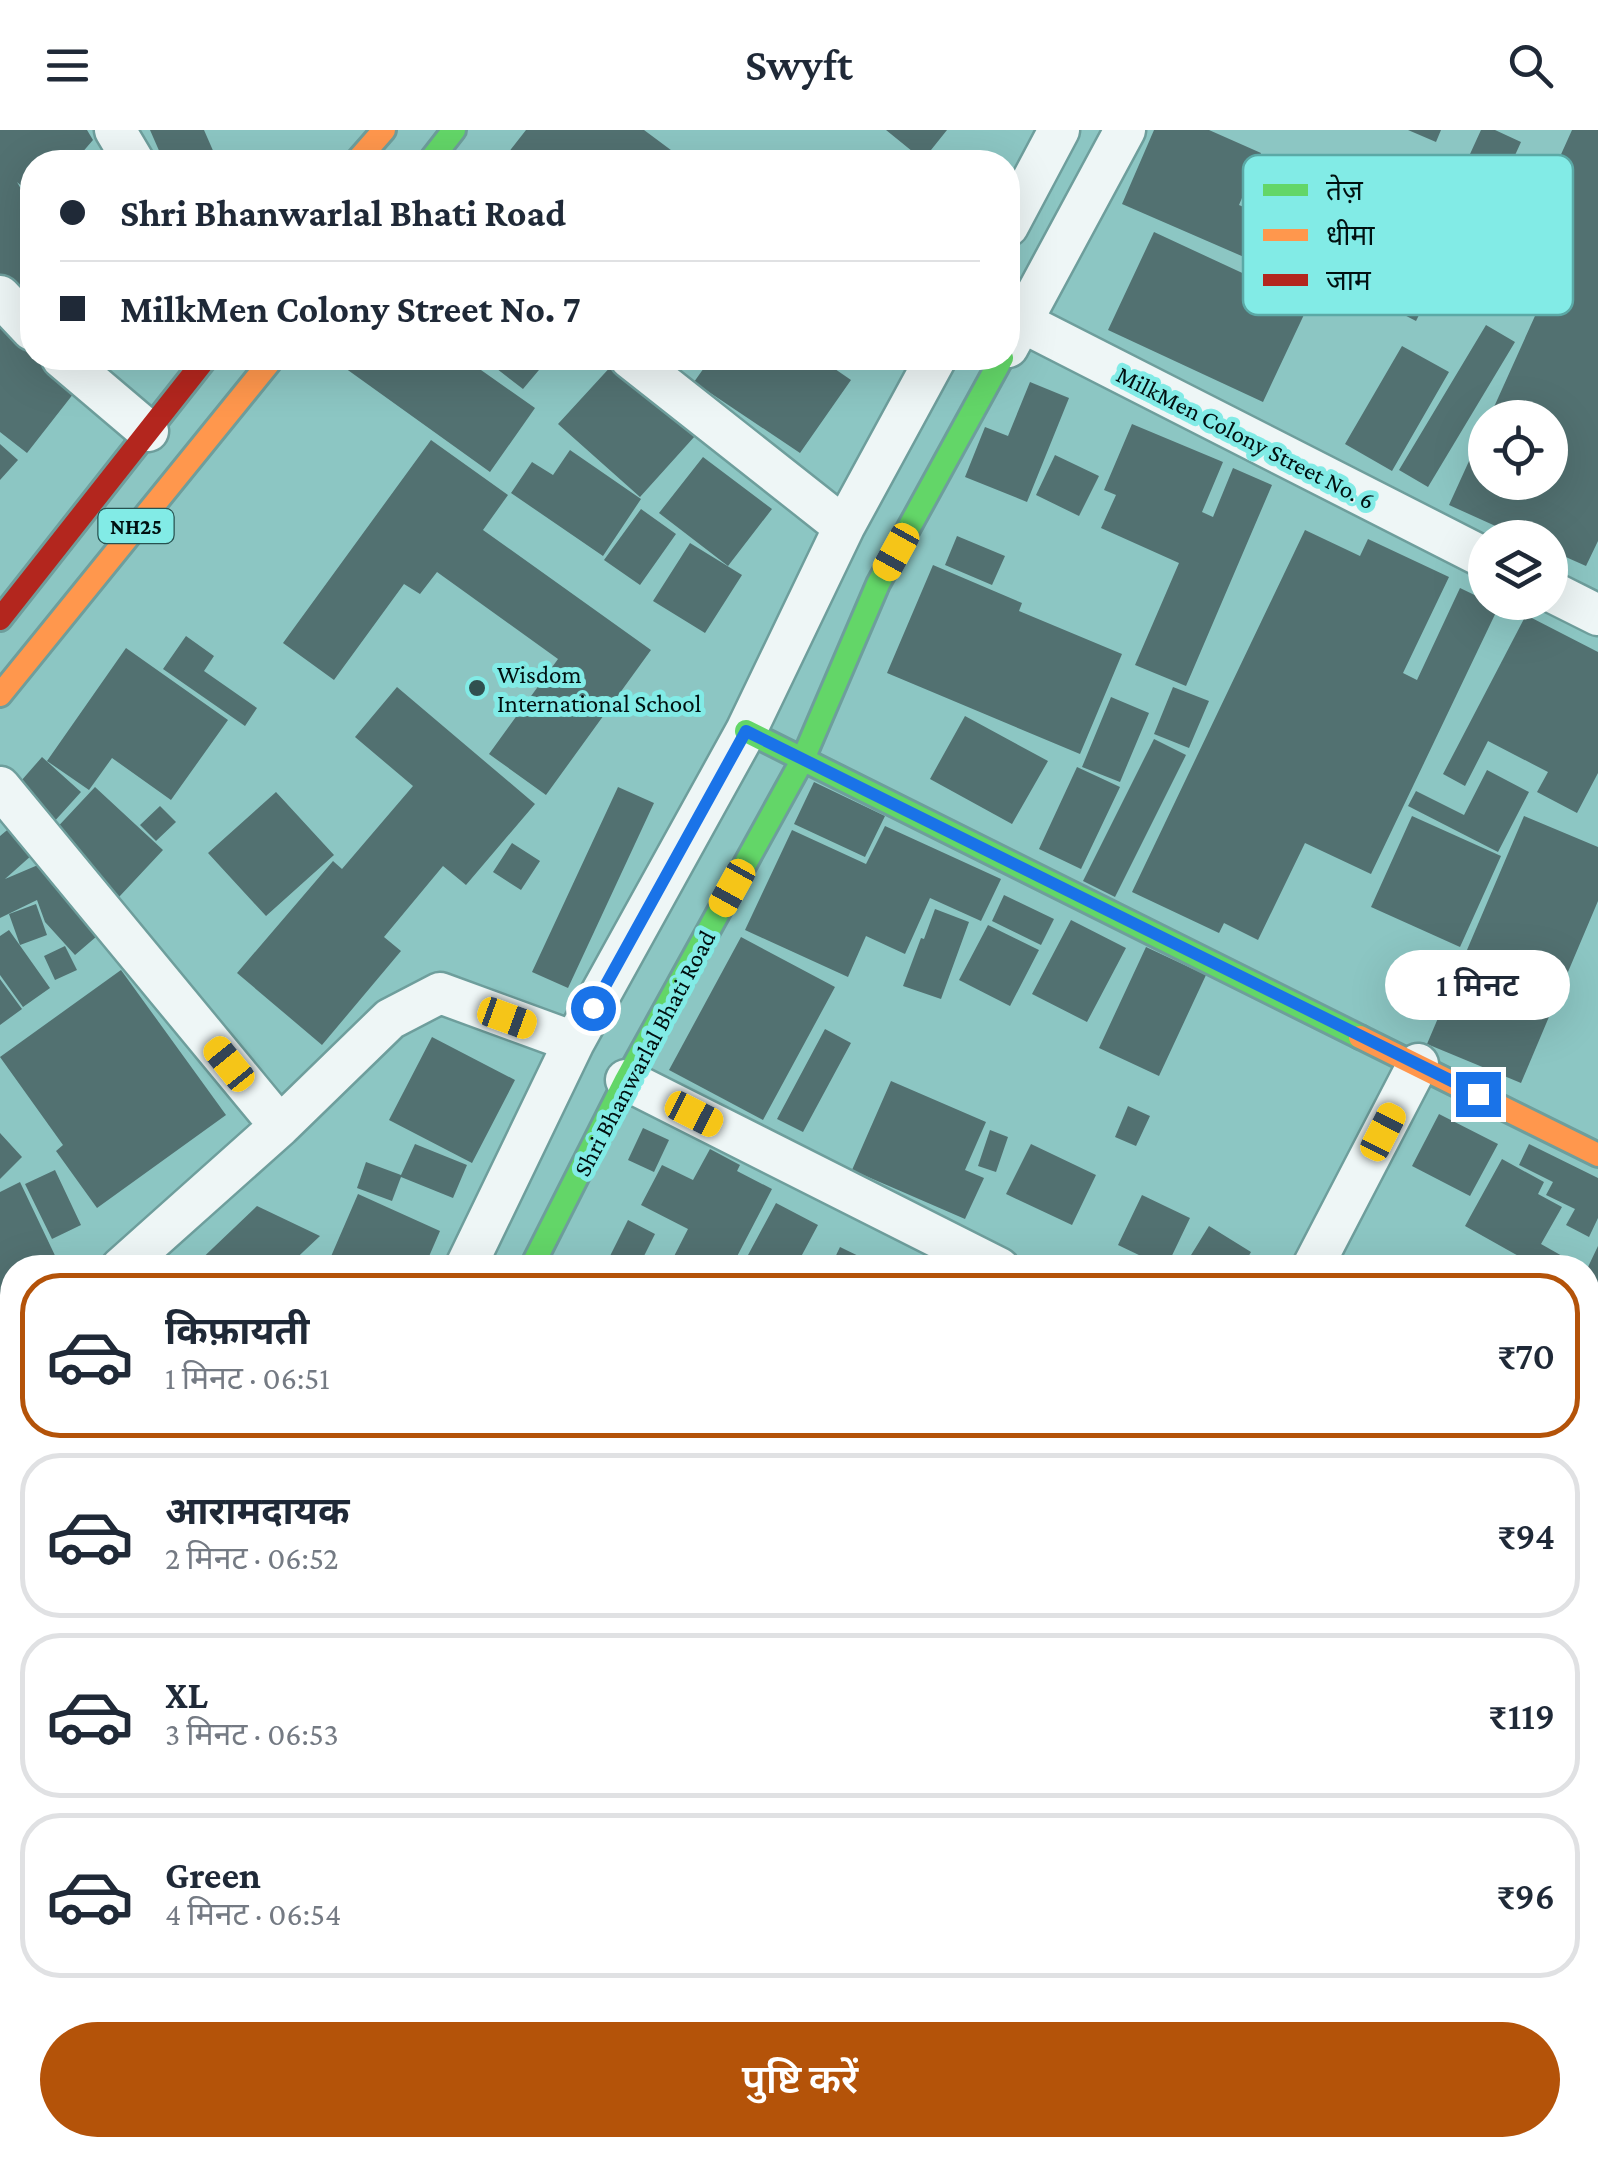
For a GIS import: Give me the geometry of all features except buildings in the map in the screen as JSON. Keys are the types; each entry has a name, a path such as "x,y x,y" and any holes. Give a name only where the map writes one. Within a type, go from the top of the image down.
{"street":[{"path":"1020,203 1059,130"},
{"name":"Shri Bhanwarlal Bhati Road","path":"1020,318 1124,130"},
{"path":"0,296 20,317"},
{"name":"MilkMen Colony Street No. 6","path":"1020,341 1468,550"},
{"path":"76,370 148,431"},
{"name":"NH25","path":"0,619 196,370"},
{"name":"NH25","path":"0,695 264,370"},
{"path":"645,370 844,527"},
{"path":"471,1255 574,1042 746,731 844,527 929,370"},
{"name":"Shri Bhanwarlal Bhati Road","path":"538,1255 626,1080 803,760 878,584 992,370"},
{"path":"1568,600 1598,615"},
{"path":"746,731 1598,1155"},
{"path":"0,786 280,1126"},
{"path":"136,1255 280,1126 390,1018 440,993 574,1042"},
{"path":"1319,1255 1418,1064"},
{"path":"626,1080 974,1255"}],"traffic: fast":[{"path":"438,150 454,130"},
{"path":"538,1255 626,1080 803,759 878,584 995,370"},
{"path":"746,731 1360,1037"}],"traffic: slow":[{"path":"366,150 384,130"},
{"path":"0,695 263,370"},
{"path":"1360,1037 1598,1155"}],"traffic: jam":[{"path":"0,619 197,370"}],"place":[{"name":"Wisdom International School","path":"477,688"}],"route":[{"path":"593,1008 746,731 1478,1094"}]}
